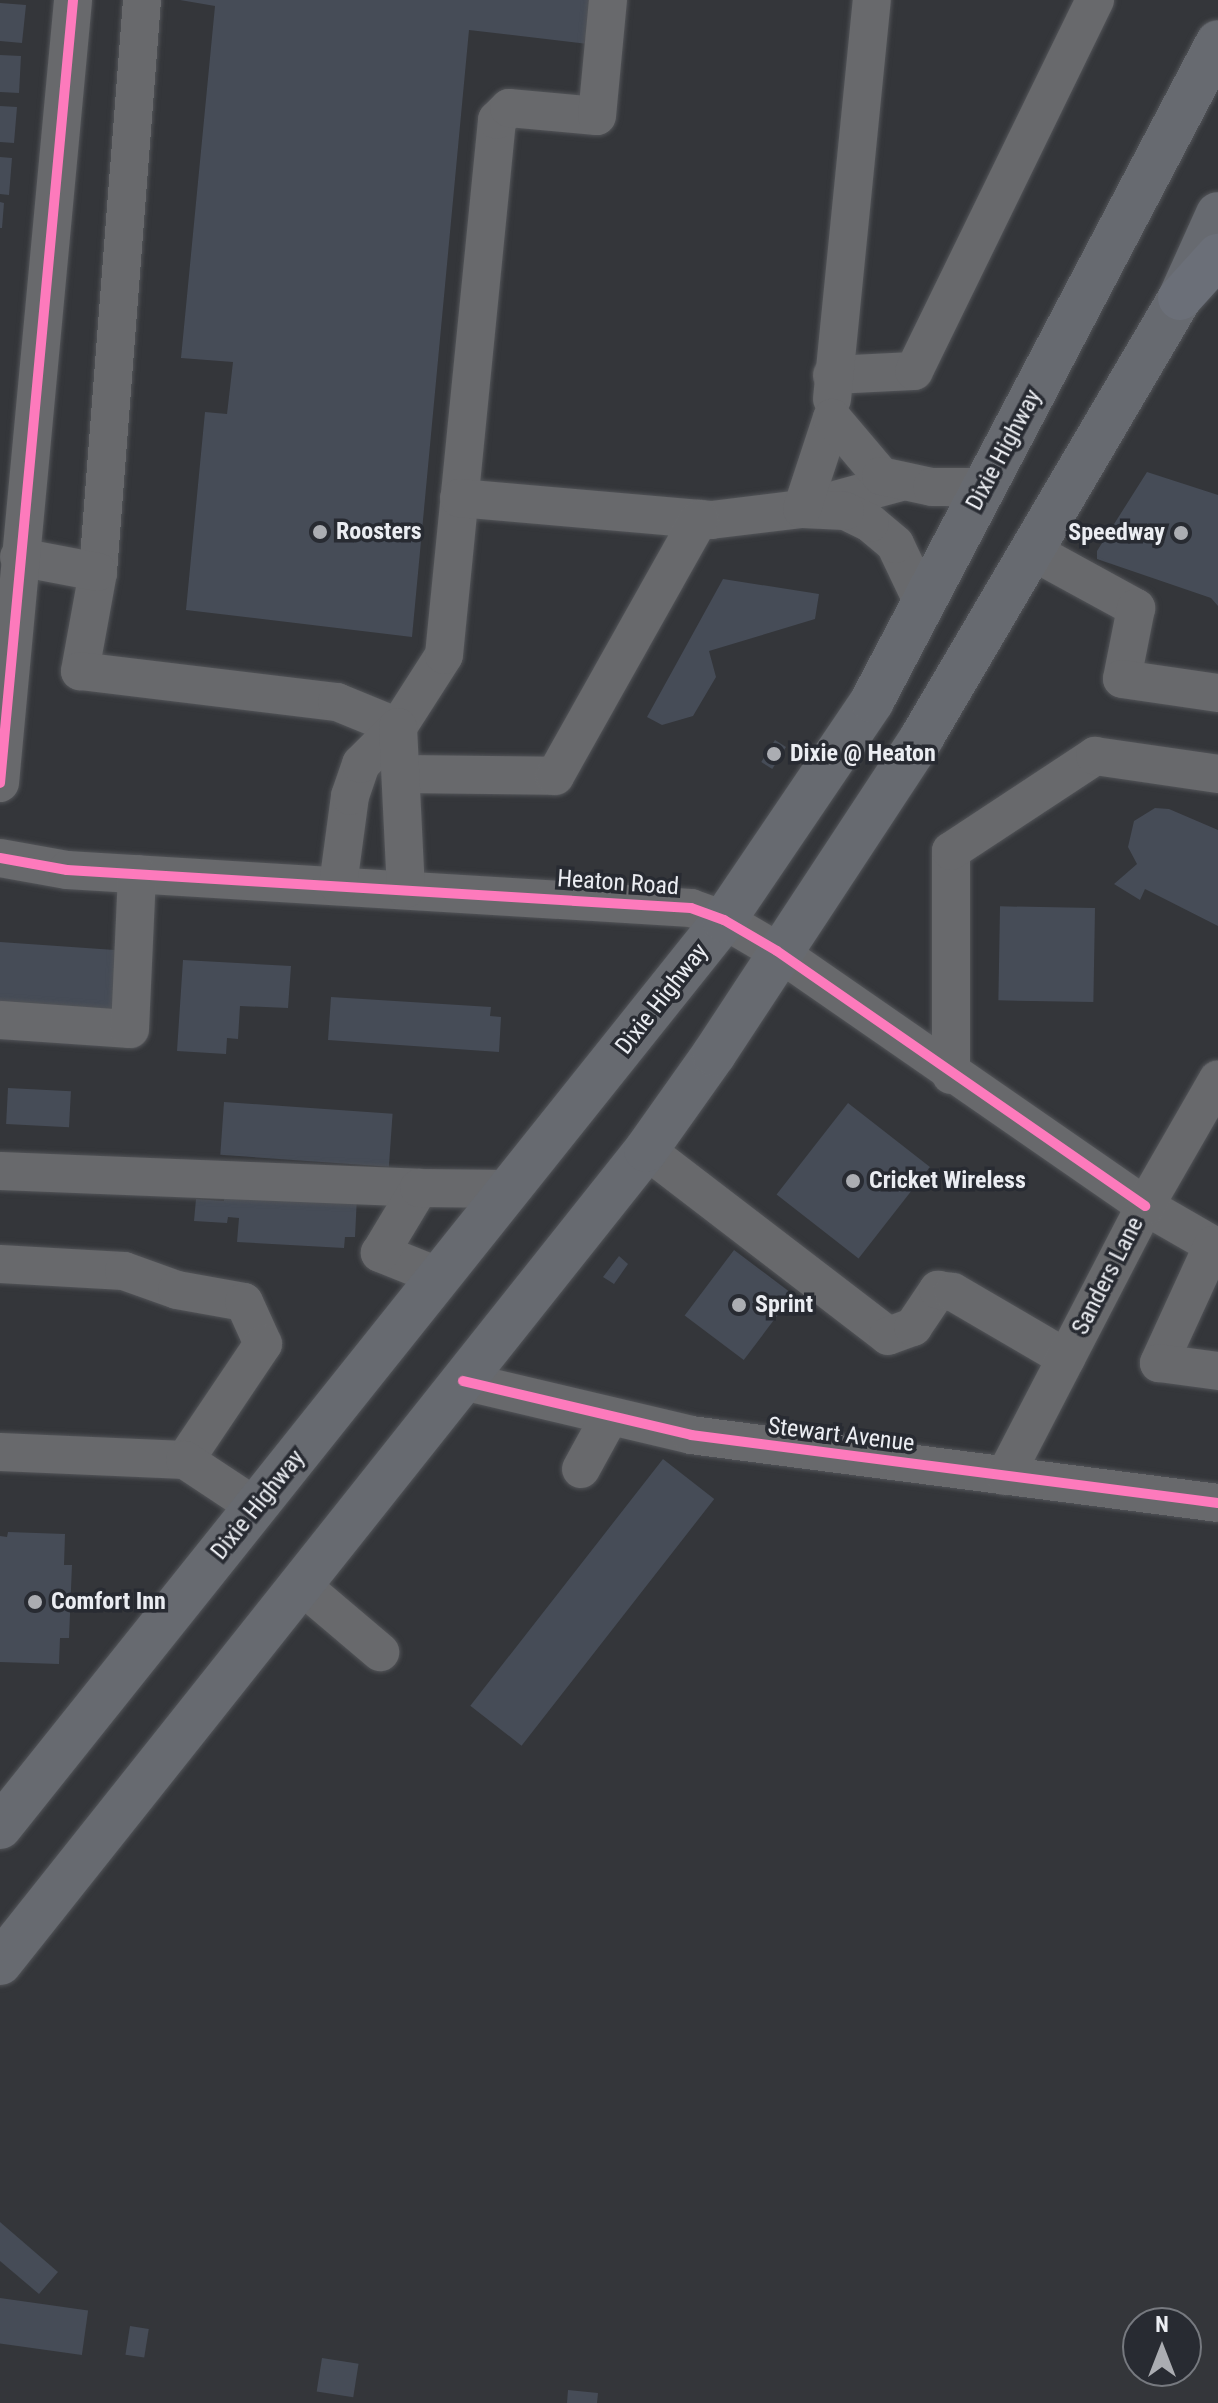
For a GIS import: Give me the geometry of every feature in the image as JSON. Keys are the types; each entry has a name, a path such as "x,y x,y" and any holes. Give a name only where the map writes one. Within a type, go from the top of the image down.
{"highway":[{"path":"1180,298 1218,256"}],"main road":[{"name":"Dixie Highway","path":"0,1827 724,920 872,701 1218,42"},
{"path":"0,1963 646,1150 777,951 847,855 1032,551 1180,298 1218,214"}],"street":[{"path":"0,783 73,0"},
{"path":"142,0 98,572 80,671 337,702 398,727"},
{"path":"338,885 350,796 361,764 398,727 444,655 497,120 509,108 597,116 608,0"},
{"path":"802,509 832,418 832,375 872,0"},
{"path":"832,375 914,371 1095,0"},
{"path":"832,418 881,476 901,482 984,487"},
{"path":"802,509 901,482"},
{"path":"459,498 699,519 802,509 845,511 870,523 895,544 923,603"},
{"path":"401,774 555,776 699,519"},
{"path":"1032,551 1136,608 1122,679 1218,693"},
{"path":"19,557 98,572"},
{"path":"398,727 406,889"},
{"path":"951,1075 951,851 1095,756 1218,774"},
{"name":"Heaton Road","path":"0,858 137,874 691,908 724,920 777,951 951,1075 1145,1206 1216,1246"},
{"path":"0,1020 130,1029 137,874"},
{"name":"Sanders Lane","path":"1005,1476 1145,1206 1218,1079"},
{"path":"646,1150 888,1336 913,1327 938,1290 953,1292 1066,1358"},
{"path":"0,1171 511,1189"},
{"path":"419,1188 380,1253 440,1277"},
{"path":"1216,1246 1159,1363 1218,1371"},
{"path":"0,1264 124,1271 177,1290 244,1302 263,1344 185,1460"},
{"name":"Stewart Avenue","path":"463,1381 691,1435 1218,1503"},
{"path":"581,1469 610,1416"},
{"path":"0,1452 185,1460 256,1507"},
{"path":"301,1585 380,1652"}],"building":[{"path":"180,0 592,0 588,44 469,30 412,637 186,610 205,412 227,414 233,362 181,358 215,6"},
{"path":"0,3 26,5 22,43 0,41"},
{"path":"0,55 21,56 19,93 0,92"},
{"path":"0,106 17,107 14,143 0,142"},
{"path":"0,157 12,158 9,195 0,194"},
{"path":"0,202 4,203 2,228 0,228"},
{"path":"1147,472 1218,495 1218,606 1211,598 1097,559 1097,551"},
{"path":"723,579 819,594 815,619 709,651 716,677 693,716 662,725 647,717"},
{"name":"Dixie @ Heaton","path":"775,740 786,747 772,769 761,762"},
{"path":"1155,808 1169,809 1218,830 1218,926 1145,889 1140,900 1114,884 1137,864 1128,847 1134,821"},
{"path":"1000,906 1095,908 1093,1002 998,1000"},
{"path":"0,942 126,951 121,1018 0,1009"},
{"path":"183,960 291,966 288,1008 240,1006 238,1039 227,1038 226,1054 177,1051"},
{"path":"331,997 491,1007 490,1016 501,1017 499,1052 328,1040"},
{"path":"8,1088 71,1091 69,1127 6,1124"},
{"path":"224,1102 393,1114 389,1167 220,1155"},
{"name":"Cricket Wireless","path":"848,1103 930,1167 859,1258 777,1194"},
{"path":"224,1193 357,1196 355,1237 345,1237 344,1248 237,1242 239,1218 228,1217 227,1223 194,1221 196,1199 224,1201"},
{"name":"Sprint","path":"734,1250 793,1295 744,1360 685,1315"},
{"path":"619,1256 628,1264 614,1284 603,1277"},
{"path":"663,1459 714,1499 522,1746 470,1706"},
{"name":"Comfort Inn","path":"8,1532 65,1534 64,1565 72,1565 69,1638 60,1638 59,1664 0,1662 0,1536 7,1537"},
{"path":"0,2222 58,2272 39,2294 0,2261"},
{"path":"0,2298 88,2310 82,2355 0,2343"},
{"path":"130,2326 149,2329 144,2358 125,2355"},
{"path":"322,2358 359,2364 353,2397 317,2392"},
{"path":"568,2390 598,2393 597,2403 567,2403"}],"cycle path":[{"path":"0,783 73,0"},
{"path":"0,858 67,870 691,908 724,920 777,951 1145,1206"},
{"path":"463,1381 691,1435 1218,1503"}],"place":[{"name":"Roosters","path":"320,532"},
{"name":"Speedway","path":"1181,533"},
{"name":"Dixie @ Heaton","path":"774,754"},
{"name":"Cricket Wireless","path":"853,1181"},
{"name":"Sprint","path":"739,1305"},
{"name":"Comfort Inn","path":"35,1602"}]}
